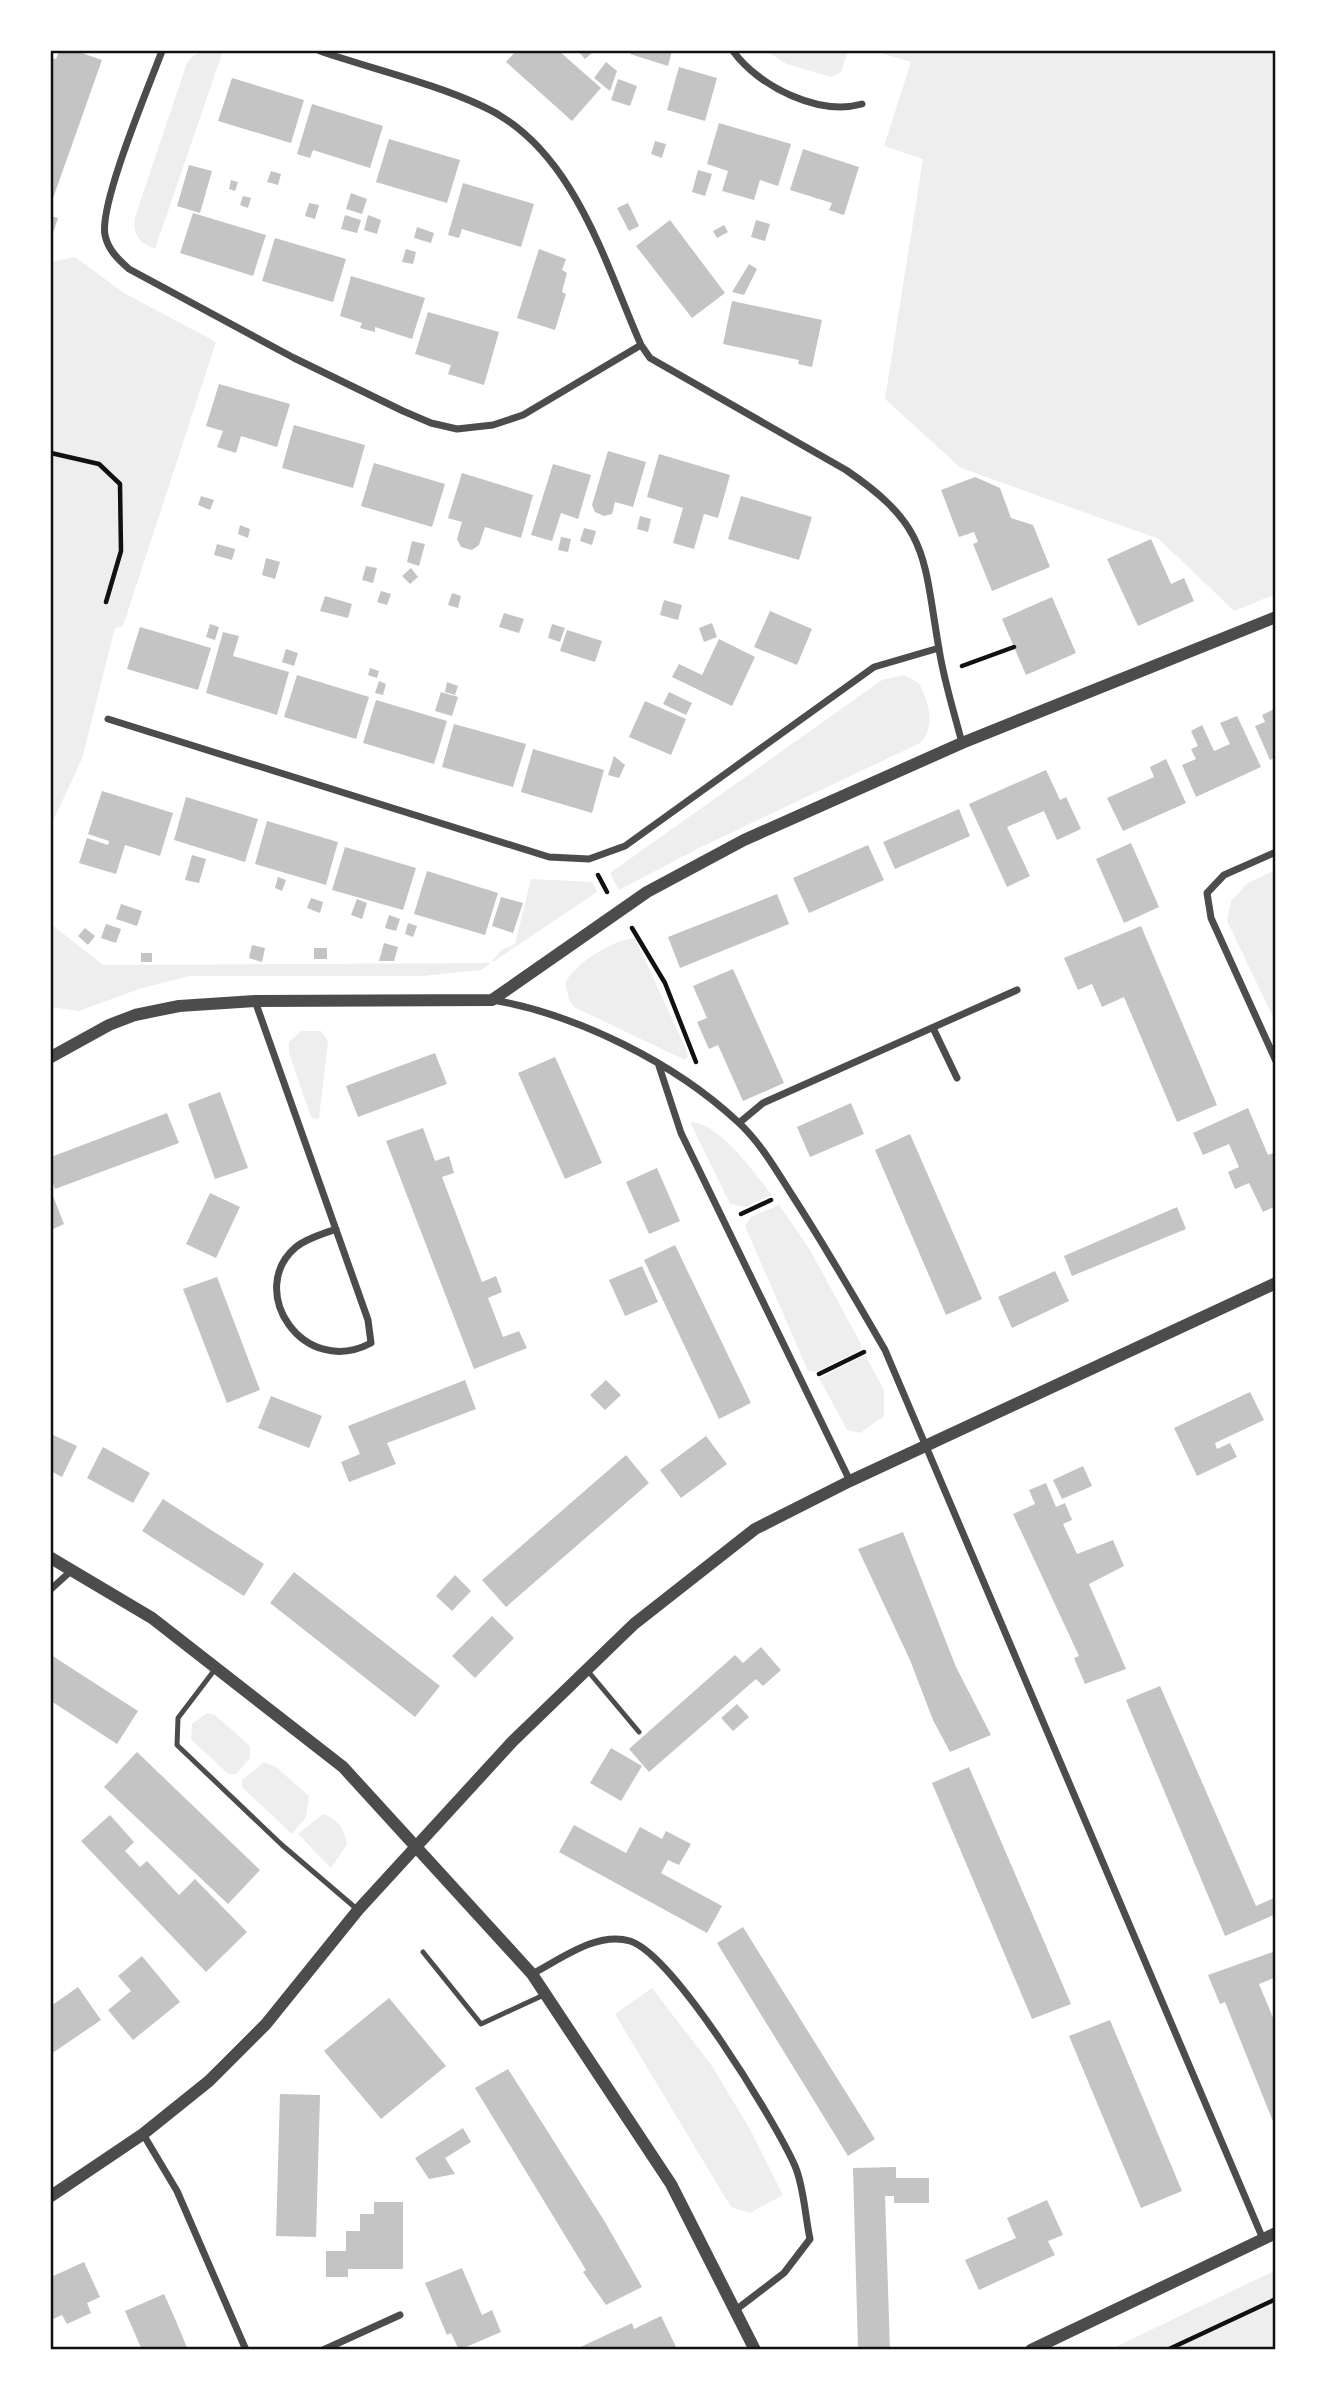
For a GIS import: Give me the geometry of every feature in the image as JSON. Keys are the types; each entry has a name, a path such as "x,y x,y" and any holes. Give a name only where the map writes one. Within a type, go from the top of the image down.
{"street":[{"path":"162,51 105,208 105,236 113,255 129,269 294,358 431,423 457,429 493,425 523,415 641,345"},
{"path":"320,51 482,105 527,135 561,175 594,239 641,345 664,368 846,471 874,489 897,511 924,557 944,673 962,743"},
{"path":"733,51 757,78 774,89 843,109 862,104"},
{"path":"492,1000 647,892 744,840 962,743 1276,617"},
{"path":"108,719 549,857 589,859 625,846 874,667 939,648"},
{"path":"1276,852 1224,875 1207,893 1210,918 1276,1061"},
{"path":"740,1123 763,1104 1017,990"},
{"path":"51,1057 135,1015 179,1006 254,1001 492,1000 536,1007 569,1019 659,1066 704,1094 740,1123 766,1155 790,1192 838,1267 881,1343 1263,2239"},
{"path":"254,1001 336,1229 368,1320 371,1343 356,1350 325,1352 297,1337 284,1315 278,1297 278,1275 297,1246 336,1229"},
{"path":"933,1028 957,1078"},
{"path":"659,1066 681,1133 850,1481"},
{"path":"51,2196 143,2134 209,2081 266,2024 358,1910 512,1742 634,1624 755,1529 850,1481 1276,1283"},
{"path":"51,1558 152,1618 343,1767 532,1974 671,2184 737,2309 755,2350"},
{"path":"51,1589 72,1570"},
{"path":"532,1974 599,1940 631,1941 662,1965 738,2062 796,2168 810,2239 784,2273 737,2309"},
{"path":"143,2134 177,2191 246,2350"},
{"path":"1031,2350 1276,2233"},
{"path":"323,2350 400,2315"}],"lane":[{"path":"216,1668 178,1718 177,1745 282,1845 358,1910"},
{"path":"586,1670 639,1732"},
{"path":"422,1952 481,2024 546,1994"}],"path":[{"path":"51,453 99,464 120,484 121,551 106,602"},
{"path":"944,673 1014,647"},
{"path":"589,859 618,912 635,931 665,983 696,1063 704,1094"},
{"path":"724,1221 790,1192"},
{"path":"802,1382 881,1343"},
{"path":"1167,2350 1276,2299"}],"shaded area":[{"path":"204,51 223,51 155,249 138,237 135,217 187,63 194,55"},
{"path":"766,51 848,51 841,72 831,77 787,64"},
{"path":"874,51 1276,51 1276,594 1234,611 1159,539 961,468 885,399 923,159 884,146 911,62"},
{"path":"75,257 124,293 216,342 123,626 115,628 82,759 51,825 51,262"},
{"path":"904,675 919,683 928,706 928,730 920,743 701,847 619,890 610,873 882,680"},
{"path":"1276,870 1276,1023 1227,921 1231,901 1248,883"},
{"path":"531,879 592,882 597,892 481,970 423,976 189,976 139,989 79,1011 51,1007 51,924 103,965 491,963 501,950 515,944"},
{"path":"635,938 686,1049 688,1056 685,1060 576,1008 570,1002 565,984 576,969 606,948"},
{"path":"301,1031 321,1031 328,1041 319,1118 315,1119 311,1117 289,1053 289,1042"},
{"path":"690,1122 713,1130 736,1151 772,1195 745,1207 730,1204"},
{"path":"779,1205 810,1250 861,1344 861,1350 816,1372 808,1371 745,1226 751,1217"},
{"path":"865,1355 884,1390 884,1416 860,1433 847,1430 819,1378"},
{"path":"207,1713 215,1715 250,1746 250,1758 236,1774 228,1774 191,1739 192,1724"},
{"path":"264,1762 276,1767 309,1796 306,1817 292,1834 242,1787 242,1780"},
{"path":"323,1814 340,1825 347,1844 331,1868 298,1834"},
{"path":"652,1988 712,2066 751,2131 783,2195 750,2213 731,2207 615,2014"},
{"path":"1276,2270 1276,2350 1109,2350"}],"building":[{"path":"59,51 76,51 102,60 51,204 51,57 56,59"},
{"path":"516,51 559,51 601,88 572,121 506,62"},
{"path":"578,51 590,51 592,53 585,59"},
{"path":"631,51 672,51 668,66 630,54"},
{"path":"606,62 617,71 610,91 594,78"},
{"path":"679,67 717,78 705,121 667,110"},
{"path":"232,78 304,100 291,143 218,121"},
{"path":"618,79 637,86 630,106 611,100"},
{"path":"312,104 383,126 370,168 313,150 310,158 297,154"},
{"path":"719,123 791,144 778,186 760,180 754,200 722,191 728,171 707,164"},
{"path":"389,139 460,160 447,203 376,182"},
{"path":"655,141 666,144 662,158 651,154"},
{"path":"803,149 859,167 844,215 829,210 832,203 790,190"},
{"path":"189,165 212,171 200,213 177,206"},
{"path":"698,170 712,174 705,196 692,192"},
{"path":"271,171 281,174 278,185 267,182"},
{"path":"231,180 238,182 235,191 229,189"},
{"path":"463,183 534,204 521,247 462,229 459,238 448,235"},
{"path":"351,193 367,199 362,214 346,209"},
{"path":"243,196 251,198 248,208 240,205"},
{"path":"309,203 319,205 315,219 305,216"},
{"path":"628,203 639,226 629,231 617,208"},
{"path":"193,213 266,235 253,276 180,253"},
{"path":"345,215 361,220 357,233 341,229"},
{"path":"368,215 381,220 377,234 364,230"},
{"path":"51,216 58,218 51,239"},
{"path":"670,220 725,293 692,318 636,246"},
{"path":"756,220 770,224 765,241 751,237"},
{"path":"724,225 728,232 717,238 713,231"},
{"path":"417,227 434,233 431,243 414,238"},
{"path":"275,238 346,259 333,302 262,281"},
{"path":"406,249 416,252 413,264 402,262"},
{"path":"539,249 566,259 562,270 567,273 562,292 566,294 555,330 517,318"},
{"path":"749,264 757,269 744,295 732,292"},
{"path":"351,276 425,298 412,339 375,327 375,332 360,328 362,323 340,316"},
{"path":"732,301 822,320 812,367 798,364 799,360 723,344"},
{"path":"428,312 499,332 484,385 448,374 451,365 415,354"},
{"path":"219,384 290,404 277,447 241,436 236,453 217,447 223,431 206,426"},
{"path":"294,425 365,445 353,488 282,468"},
{"path":"608,451 646,462 633,507 615,502 612,514 604,516 595,512 592,505"},
{"path":"659,454 730,475 718,518 704,514 694,549 673,543 683,508 647,497"},
{"path":"374,463 445,484 432,527 361,506"},
{"path":"553,464 591,475 578,519 561,513 552,541 531,535"},
{"path":"462,473 533,495 521,538 485,527 479,545 472,550 461,547 457,539 462,522 448,518"},
{"path":"975,477 1000,488 1011,518 1033,525 1050,567 992,591 973,544 978,542 974,532 959,537 941,490"},
{"path":"201,496 214,500 210,510 198,505"},
{"path":"741,496 812,517 799,560 728,539"},
{"path":"640,516 651,519 648,532 637,529"},
{"path":"240,525 250,529 248,538 238,534"},
{"path":"584,528 596,531 592,545 580,541"},
{"path":"561,537 571,539 568,552 558,550"},
{"path":"1151,539 1171,584 1184,578 1194,601 1138,626 1107,559"},
{"path":"412,541 425,544 419,566 407,562"},
{"path":"217,544 235,549 232,560 214,555"},
{"path":"266,558 280,562 275,579 262,575"},
{"path":"366,566 377,568 373,583 362,580"},
{"path":"411,568 418,577 410,584 402,576"},
{"path":"381,591 391,594 387,605 377,602"},
{"path":"452,593 461,596 458,608 448,605"},
{"path":"325,596 352,604 348,618 320,611"},
{"path":"1052,597 1076,653 1026,675 1002,619"},
{"path":"664,600 682,605 678,620 660,615"},
{"path":"770,611 812,629 797,665 754,647"},
{"path":"504,613 524,619 519,633 499,627"},
{"path":"712,623 717,637 704,642 699,628"},
{"path":"210,624 219,627 215,640 206,637"},
{"path":"552,624 565,628 560,642 548,638"},
{"path":"140,627 211,648 198,690 127,669"},
{"path":"567,630 602,641 595,662 560,651"},
{"path":"223,632 239,636 233,656 289,672 277,715 206,693"},
{"path":"719,639 755,657 732,706 672,677 679,664 702,675"},
{"path":"286,649 298,653 294,666 282,662"},
{"path":"370,668 379,671 377,678 368,675"},
{"path":"297,675 369,697 356,739 284,717"},
{"path":"379,681 386,684 383,695 375,693"},
{"path":"447,682 458,686 455,695 445,692"},
{"path":"441,692 458,697 452,716 435,711"},
{"path":"669,692 692,703 686,715 663,704"},
{"path":"376,700 447,721 434,764 363,743"},
{"path":"645,701 686,719 671,755 629,737"},
{"path":"1276,708 1276,757 1270,760 1255,726 1265,722 1262,715"},
{"path":"1237,716 1261,767 1196,797 1182,765 1196,759 1191,749 1198,746 1191,731 1202,725 1214,751 1230,744 1220,723"},
{"path":"454,724 526,744 513,787 442,767"},
{"path":"533,749 604,770 592,813 521,792"},
{"path":"614,756 625,765 619,778 608,775"},
{"path":"1166,759 1186,803 1123,831 1107,798 1154,777 1150,767"},
{"path":"1046,770 1060,800 1066,797 1081,829 1057,840 1044,811 1007,827 1030,876 1007,887 969,804"},
{"path":"102,791 173,813 160,856 125,845 116,874 79,863 87,838 108,845 109,841 88,834"},
{"path":"186,797 258,819 245,862 174,840"},
{"path":"959,809 970,836 895,869 883,842"},
{"path":"267,821 338,842 326,885 255,864"},
{"path":"1131,843 1159,907 1124,923 1096,859"},
{"path":"868,845 884,880 809,913 793,878"},
{"path":"345,847 416,868 403,910 332,890"},
{"path":"192,855 206,859 199,883 185,880"},
{"path":"427,871 498,893 485,935 414,914"},
{"path":"278,877 286,880 282,891 275,888"},
{"path":"777,894 789,924 680,968 668,937"},
{"path":"501,897 523,903 513,933 492,926"},
{"path":"311,898 323,902 320,913 307,908"},
{"path":"357,899 367,903 362,919 351,915"},
{"path":"121,904 142,911 137,926 116,919"},
{"path":"389,915 400,919 396,931 385,928"},
{"path":"408,923 417,926 413,937 405,934"},
{"path":"106,924 121,929 116,943 101,938"},
{"path":"1141,926 1217,1105 1177,1122 1124,997 1102,1007 1092,984 1078,990 1064,958"},
{"path":"85,928 95,936 88,945 78,936"},
{"path":"384,943 398,947 394,961 379,961"},
{"path":"252,945 265,948 262,962 249,958"},
{"path":"314,948 327,948 327,959 314,959"},
{"path":"141,953 152,953 152,962 141,962"},
{"path":"733,969 784,1083 743,1101 718,1045 709,1049 697,1022 707,1018 693,986"},
{"path":"435,1053 447,1084 358,1117 346,1086"},
{"path":"555,1057 602,1163 565,1179 518,1073"},
{"path":"220,1092 248,1168 215,1179 188,1104"},
{"path":"851,1103 864,1134 810,1157 797,1127"},
{"path":"1248,1108 1268,1155 1276,1152 1276,1206 1263,1212 1249,1183 1235,1189 1228,1172 1239,1167 1229,1144 1203,1155 1193,1133"},
{"path":"167,1113 179,1143 55,1189 51,1177 51,1157"},
{"path":"423,1128 435,1161 449,1156 454,1173 442,1177 482,1282 496,1276 502,1292 488,1298 503,1337 519,1331 527,1348 474,1369 386,1141"},
{"path":"910,1134 982,1299 946,1315 875,1150"},
{"path":"657,1168 680,1221 649,1234 626,1182"},
{"path":"51,1191 64,1224 51,1230"},
{"path":"210,1193 240,1207 216,1258 186,1244"},
{"path":"1177,1207 1186,1229 1072,1276 1064,1256"},
{"path":"675,1245 751,1403 719,1419 644,1260"},
{"path":"642,1266 658,1302 625,1316 609,1280"},
{"path":"1055,1271 1069,1301 1012,1328 998,1297"},
{"path":"217,1277 260,1390 227,1403 183,1289"},
{"path":"465,1380 476,1409 387,1443 396,1464 349,1482 341,1462 360,1454 348,1426"},
{"path":"606,1380 621,1395 605,1410 590,1395"},
{"path":"1250,1392 1264,1420 1215,1443 1217,1449 1230,1443 1237,1457 1197,1476 1174,1428"},
{"path":"271,1396 322,1416 309,1448 258,1428"},
{"path":"51,1434 77,1446 62,1477 51,1471"},
{"path":"706,1436 727,1464 681,1498 660,1470"},
{"path":"103,1447 150,1473 133,1503 87,1478"},
{"path":"626,1455 649,1483 506,1607 482,1580"},
{"path":"1083,1466 1092,1486 1062,1499 1053,1480"},
{"path":"1046,1483 1056,1507 1065,1503 1072,1520 1063,1524 1077,1554 1113,1540 1124,1566 1089,1584 1126,1669 1085,1684 1074,1658 1079,1656 1013,1514 1035,1504 1029,1490"},
{"path":"163,1499 264,1564 244,1596 142,1531"},
{"path":"903,1532 956,1667 991,1735 950,1752 933,1720 910,1660 858,1549"},
{"path":"294,1572 440,1686 415,1717 270,1603"},
{"path":"455,1575 471,1591 452,1611 436,1596"},
{"path":"492,1616 514,1638 475,1678 452,1656"},
{"path":"761,1647 781,1670 763,1686 756,1679 649,1772 629,1749 735,1655 743,1663"},
{"path":"51,1655 138,1711 117,1744 51,1701"},
{"path":"1160,1686 1256,1906 1276,1897 1276,1914 1225,1936 1126,1700"},
{"path":"737,1704 749,1717 733,1731 721,1718"},
{"path":"611,1748 642,1766 621,1801 590,1783"},
{"path":"137,1752 260,1870 228,1904 104,1787"},
{"path":"969,1767 1071,2004 1032,2019 932,1783"},
{"path":"110,1815 134,1842 125,1851 140,1867 147,1861 179,1895 195,1879 247,1932 206,1972 81,1841"},
{"path":"574,1825 626,1853 640,1827 662,1839 666,1831 691,1844 679,1865 668,1860 661,1873 722,1906 707,1933 559,1852"},
{"path":"743,1927 875,2139 848,2156 717,1943"},
{"path":"1273,1952 1276,1977 1259,1984 1276,2025 1276,2129 1225,2002 1220,2004 1208,1975"},
{"path":"142,1956 180,2002 133,2040 108,2010 131,1991 118,1976"},
{"path":"78,1987 101,2020 51,2054 51,2006"},
{"path":"389,1998 446,2066 381,2119 324,2051"},
{"path":"1110,2020 1182,2191 1141,2208 1069,2036"},
{"path":"508,2069 605,2222 642,2287 606,2305 583,2272 586,2270 475,2088"},
{"path":"280,2094 320,2095 316,2237 276,2236"},
{"path":"463,2128 471,2142 445,2158 455,2174 429,2179 415,2158"},
{"path":"896,2167 896,2178 929,2178 929,2203 894,2203 894,2196 885,2196 890,2350 858,2350 853,2168"},
{"path":"1047,2200 1063,2235 1048,2241 1055,2255 979,2290 965,2260 1016,2238 1007,2218"},
{"path":"374,2202 403,2202 403,2269 348,2269 348,2277 326,2277 326,2251 346,2251 346,2231 360,2231 360,2214 374,2214"},
{"path":"84,2262 100,2297 87,2303 91,2313 67,2324 62,2315 51,2320 51,2277"},
{"path":"462,2268 482,2315 492,2310 501,2332 459,2350 451,2333 447,2335 425,2283"},
{"path":"164,2294 188,2350 142,2350 125,2311"},
{"path":"661,2316 677,2349 574,2350 632,2323 634,2329"}]}
